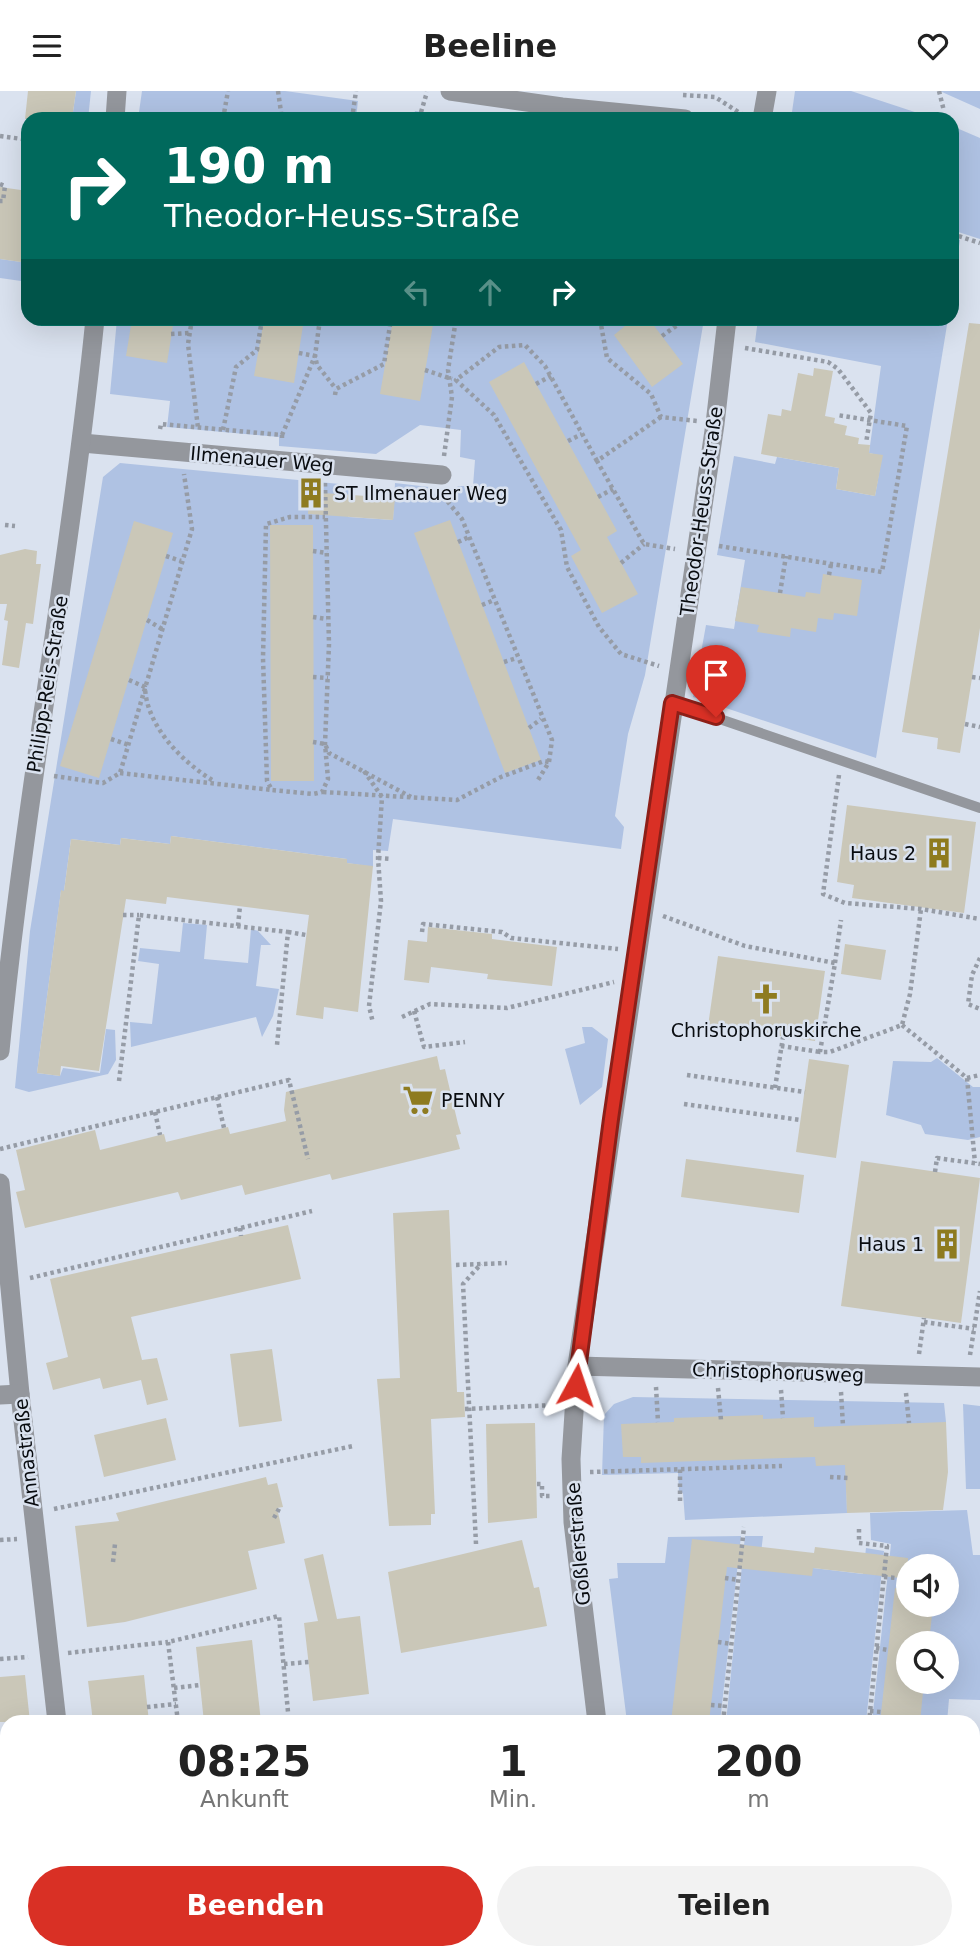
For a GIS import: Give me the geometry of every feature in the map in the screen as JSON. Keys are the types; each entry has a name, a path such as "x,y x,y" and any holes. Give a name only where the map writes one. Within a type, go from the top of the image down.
{"street":[{"path":"116,112 117,91"},
{"path":"450,91 613,112"},
{"path":"763,112 767,91"},
{"name":"Philipp-Reis-Straße","path":"0,1051 32,773 82,443 94,326"},
{"name":"Theodor-Heuss-Straße","path":"577,1366 715,423 726,326"},
{"name":"Ilmenauer Weg","path":"82,443 442,475"},
{"name":"Annastraße","path":"0,1183 9,1283 10,1395 32,1512 56,1715"},
{"name":"Christophorusweg","path":"577,1366 974,1377"},
{"name":"Goßlerstraße","path":"577,1366 572,1473 573,1523 596,1715"}],"lane":[{"path":"672,703 980,808"}],"path":[{"path":"224,112 228,91"},
{"path":"278,91 281,112"},
{"path":"353,112 356,91"},
{"path":"420,112 427,91"},
{"path":"939,91 944,111"},
{"path":"0,136 21,139"},
{"path":"0,184 5,186 3,201 0,201"},
{"path":"959,236 980,243"},
{"path":"191,326 188,344 198,428"},
{"path":"223,430 236,367 257,350 261,326"},
{"path":"282,435 315,356 319,326"},
{"path":"315,356 317,365 335,392 384,363 390,326"},
{"path":"455,326 448,370 453,379 494,415 561,530 567,567 599,627 621,654 677,672"},
{"path":"601,326 607,358 651,394 661,417"},
{"path":"662,336 677,326"},
{"path":"171,334 190,333"},
{"path":"723,344 828,362 838,369 871,412 866,443"},
{"path":"453,379 499,347 525,345 551,376 644,544 668,549 715,545 882,572 907,426 837,415"},
{"path":"299,353 315,356"},
{"path":"425,370 453,379"},
{"path":"536,384 551,376"},
{"path":"453,379 441,493 461,519 551,740 549,762 538,780"},
{"path":"597,461 661,417 715,423"},
{"path":"568,442 582,434"},
{"path":"32,773 103,783 120,772 192,529 181,452"},
{"path":"322,792 328,779 325,744 328,678 325,479 328,465"},
{"path":"598,497 613,489"},
{"path":"272,790 267,781 262,659 267,524 289,517 325,517"},
{"path":"5,525 15,526"},
{"path":"458,542 469,537"},
{"path":"621,563 644,544"},
{"path":"313,551 327,554"},
{"path":"166,556 181,561"},
{"path":"780,593 786,556"},
{"path":"829,575 831,563"},
{"path":"482,605 494,600"},
{"path":"313,617 327,619"},
{"path":"147,620 162,629"},
{"path":"504,662 517,658"},
{"path":"313,677 328,678"},
{"path":"972,677 980,678"},
{"path":"129,680 145,687"},
{"path":"145,687 145,702 162,733 191,767 216,783"},
{"path":"529,728 541,719"},
{"path":"965,724 980,727"},
{"path":"111,739 129,745"},
{"path":"313,743 325,744"},
{"path":"325,744 329,753 415,799"},
{"path":"842,760 822,894 845,903 920,909 980,919"},
{"path":"120,772 313,794 322,792 457,800 501,777 544,761 549,762"},
{"path":"363,771 382,797 378,858 381,901 369,1006 373,1023"},
{"path":"378,858 391,859"},
{"path":"238,926 240,906"},
{"path":"642,909 745,946 835,963"},
{"path":"902,1025 910,994 920,909"},
{"path":"123,915 306,935"},
{"path":"119,1081 139,915"},
{"path":"820,1052 841,920"},
{"path":"422,932 423,924 502,932 511,938 636,950"},
{"path":"277,1045 288,932"},
{"path":"980,958 972,975 968,1004 980,1009"},
{"path":"402,1017 430,1004 507,1008 632,978"},
{"path":"414,1011 424,1047 465,1042"},
{"path":"781,1046 830,1052 902,1025"},
{"path":"902,1025 967,1078 978,1163 937,1157 935,1172"},
{"path":"775,1088 783,1037"},
{"path":"967,1078 980,1075"},
{"path":"687,1076 805,1092"},
{"path":"0,1149 289,1080 308,1159"},
{"path":"217,1097 225,1128"},
{"path":"684,1104 801,1120"},
{"path":"155,1112 160,1135"},
{"path":"9,1283 88,1267 312,1211"},
{"path":"240,1228 242,1235"},
{"path":"456,1265 507,1263"},
{"path":"476,1543 467,1409 463,1284 481,1264"},
{"path":"974,1377 974,1329 980,1290"},
{"path":"916,1375 924,1320 974,1329"},
{"path":"655,1368 658,1422"},
{"path":"717,1370 721,1420"},
{"path":"839,1374 843,1426"},
{"path":"467,1409 574,1404"},
{"path":"32,1512 353,1446"},
{"path":"572,1473 782,1466"},
{"path":"680,1469 680,1501"},
{"path":"830,1477 849,1478"},
{"path":"537,1485 542,1484 542,1496 551,1496"},
{"path":"274,1518 279,1507"},
{"path":"723,1715 744,1527"},
{"path":"859,1529 859,1543 887,1546 870,1715"},
{"path":"113,1562 115,1543"},
{"path":"884,1577 896,1578"},
{"path":"725,1578 738,1580"},
{"path":"0,1659 168,1642 279,1616 288,1712"},
{"path":"168,1642 177,1715"},
{"path":"718,1642 731,1644"},
{"path":"876,1648 888,1650"},
{"path":"284,1664 309,1662"},
{"path":"174,1688 200,1685"},
{"path":"147,1707 176,1704"},
{"path":"711,1705 724,1706"},
{"path":"870,1711 881,1712"}],"shaded area":[{"path":"76,91 91,91 89,112 73,112"},
{"path":"142,91 285,91 358,101 357,112 139,112"},
{"path":"795,91 851,91 915,112 792,112"},
{"path":"939,91 980,91 980,109 942,92"},
{"path":"959,129 980,138 980,239 959,232"},
{"path":"0,259 21,262 21,281 0,278"},
{"path":"116,326 703,326 645,675 628,734 615,816 624,827 621,849 393,819 388,851 373,850 373,867 347,863 347,859 171,836 170,844 121,838 120,845 71,839 64,891 61,891 37,1073 60,1076 63,1068 100,1073 106,1029 115,1030 116,1060 108,1074 29,1092 15,1088 30,931 103,477 120,463 350,485 348,517 393,520 395,483 429,487 441,501 451,496 458,486 473,486 475,460 460,457 461,430 420,425 376,454 279,446 279,437 167,427 170,401 110,394"},
{"path":"757,326 947,326 876,758 693,697 706,625 734,629 745,560 717,555 734,456 775,464 777,457 839,468 836,489 875,496 882,456 869,453 881,366 755,342"},
{"path":"183,923 207,925 204,959 248,963 251,929 258,931 271,945 261,945 256,986 279,989 273,1016 262,1037 256,1017 131,1047 130,1022 152,1024 159,964 138,961 140,948 180,952"},
{"path":"582,1027 592,1027 608,1039 602,1087 580,1105 565,1049 585,1043"},
{"path":"937,1058 973,1087 980,1087 980,1137 968,1140 925,1134 921,1125 886,1115 893,1061 931,1062"},
{"path":"633,1397 944,1403 946,1422 846,1465 847,1513 685,1520 678,1473 602,1475 604,1415 614,1404"},
{"path":"963,1404 980,1406 980,1489 966,1489"},
{"path":"967,1510 973,1555 980,1555 980,1700 949,1699 948,1715 873,1715 891,1544 871,1540 870,1513"},
{"path":"741,1536 721,1715 626,1715 609,1579 618,1578 617,1563 665,1563 668,1537"},
{"path":"745,1536 763,1536 759,1570 813,1568 863,1574 866,1548 884,1551 867,1715 727,1715"}],"building":[{"path":"28,91 76,91 73,112 26,112"},
{"path":"0,187 21,190 21,262 0,259"},
{"path":"969,323 980,324 980,628 960,753 937,749 938,738 902,732"},
{"path":"131,326 173,326 167,363 126,356"},
{"path":"263,326 303,326 294,383 254,376"},
{"path":"392,326 433,326 420,401 380,394"},
{"path":"625,326 654,326 683,364 652,387 614,335"},
{"path":"524,362 617,531 607,537 638,594 602,613 571,556 581,550 489,382"},
{"path":"814,368 833,371 825,416 835,418 834,423 847,426 845,435 859,438 858,444 870,445 869,453 883,455 875,496 836,489 839,468 761,454 768,414 781,416 782,409 791,411 798,373 813,376"},
{"path":"309,492 395,498 393,520 308,514"},
{"path":"450,520 541,760 505,773 414,533"},
{"path":"134,521 173,533 99,778 60,766"},
{"path":"270,525 313,525 314,781 271,781"},
{"path":"25,549 37,551 36,564 41,564 33,624 26,623 19,668 2,665 8,621 4,620 7,604 0,604 0,555"},
{"path":"823,574 862,580 857,616 834,613 833,620 818,618 816,632 791,628 790,637 757,632 759,625 735,621 741,587 805,597 806,592 820,594"},
{"name":"Haus 2","path":"847,805 976,822 964,913 852,898 854,885 837,882"},
{"path":"171,836 347,859 347,863 373,866 358,1012 324,1007 323,1019 296,1015 309,915 167,897 166,904 126,899 99,1071 61,1066 60,1076 37,1073 61,890 64,891 71,839 120,845 121,838 170,844"},
{"path":"428,927 492,934 492,939 557,947 552,986 487,979 488,974 431,967 429,983 404,980 408,940 427,942"},
{"path":"845,944 886,950 881,980 841,974"},
{"name":"Christophoruskirche","path":"718,956 825,971 815,1041 708,1026"},
{"path":"437,1056 440,1070 445,1069 461,1134 456,1135 460,1149 332,1180 330,1174 245,1195 242,1185 181,1200 178,1192 25,1228 16,1192 25,1190 16,1150 95,1130 100,1150 164,1134 166,1142 228,1127 230,1134 286,1121 286,1092"},
{"path":"809,1059 849,1065 836,1158 796,1152"},
{"path":"686,1159 804,1175 799,1213 681,1197"},
{"name":"Haus 1","path":"861,1161 980,1178 961,1323 841,1306"},
{"path":"449,1210 457,1392 464,1392 465,1417 431,1419 435,1514 431,1514 431,1525 389,1526 377,1379 400,1378 393,1213"},
{"path":"288,1225 301,1279 131,1317 142,1360 157,1358 168,1400 147,1405 141,1380 103,1389 100,1378 53,1390 46,1363 68,1357 50,1279"},
{"path":"272,1349 282,1421 239,1427 230,1354"},
{"path":"763,1415 763,1419 814,1417 814,1427 946,1422 948,1472 943,1510 847,1513 845,1465 816,1466 815,1457 641,1463 641,1457 623,1457 621,1424 674,1422 674,1418"},
{"path":"166,1418 176,1460 104,1477 94,1435"},
{"path":"535,1423 537,1518 488,1523 486,1424"},
{"path":"266,1477 268,1485 277,1483 283,1507 277,1508 285,1543 248,1551 257,1589 125,1622 87,1627 75,1526 119,1521 116,1513"},
{"path":"692,1539 814,1553 815,1547 896,1557 896,1578 813,1568 812,1576 727,1567 710,1715 672,1715"},
{"path":"522,1540 534,1588 539,1587 547,1626 401,1653 388,1572"},
{"path":"323,1554 337,1619 360,1616 369,1694 313,1701 304,1623 318,1621 304,1559"},
{"path":"895,1588 896,1617 932,1617 930,1631 896,1631 896,1694 923,1694 921,1715 881,1715"},
{"path":"252,1640 260,1715 203,1715 196,1647"},
{"path":"25,1675 29,1715 0,1715 0,1677"},
{"path":"144,1675 148,1715 92,1715 88,1681"}],"place":[{"name":"ST Ilmenauer Weg","path":"311,493"},
{"name":"Haus 2","path":"939,853"},
{"name":"Christophoruskirche","path":"766,999"},
{"name":"PENNY","path":"418,1100"},
{"name":"Haus 1","path":"947,1244"}],"route":[{"path":"576,1385 611,1119 672,703 716,717"}]}
